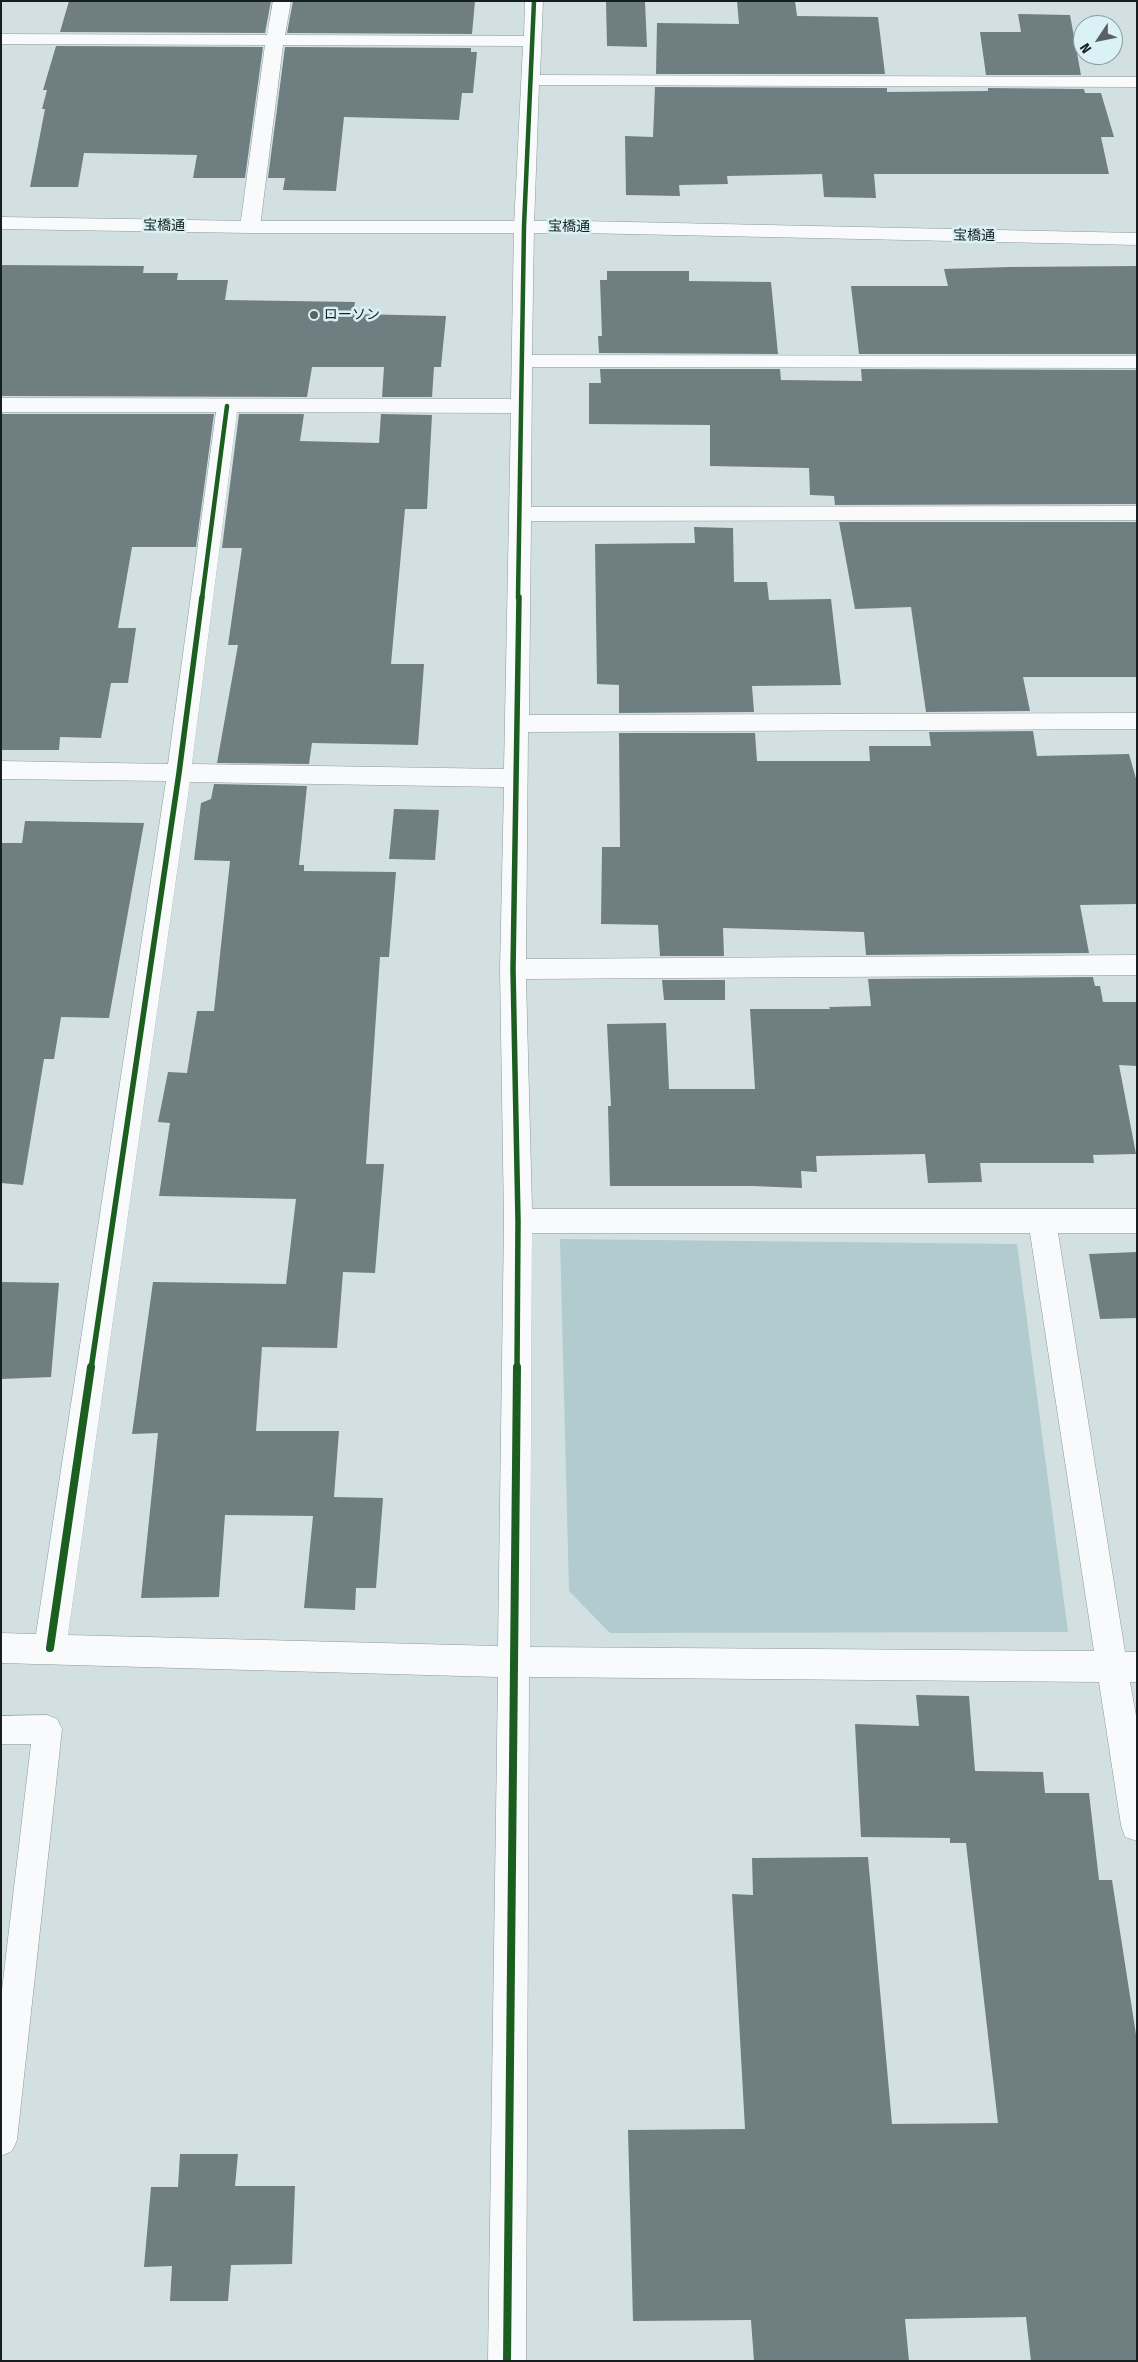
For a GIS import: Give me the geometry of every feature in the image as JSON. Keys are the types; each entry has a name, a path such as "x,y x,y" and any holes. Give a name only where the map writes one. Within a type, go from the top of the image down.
{"street":[{"path":"250,227 282,1"},
{"path":"507,2361 518,1221 513,970 524,226 534,1"},
{"path":"1,39 532,41"},
{"path":"529,80 1137,82"},
{"name":"宝橋通","path":"1,223 250,227 524,226 1137,239"},
{"path":"523,361 1137,362"},
{"path":"1,405 522,406"},
{"path":"50,1648 179,773 227,406"},
{"path":"521,514 1137,513"},
{"path":"518,724 1137,721"},
{"path":"1,770 517,778"},
{"path":"513,970 1137,965"},
{"path":"518,1221 1137,1221"},
{"path":"1042,1221 1124,1668 1137,1825"},
{"path":"1,1648 514,1662 1124,1668"}],"lane":[{"path":"1,1730 47,1730 1,2140"}],"shaded area":[{"path":"560,1239 1017,1244 1068,1632 610,1633 569,1591"}],"building":[{"path":"69,1 271,1 265,33 60,32"},
{"path":"293,1 475,1 472,34 287,33"},
{"path":"606,1 645,1 647,47 607,46"},
{"path":"737,1 795,1 797,16 878,17 885,74 656,74 657,23 739,24"},
{"path":"1018,14 1070,15 1073,31 1073,65 1079,65 1081,75 986,75 980,32 1021,32"},
{"path":"56,46 263,47 245,178 193,178 197,155 84,153 78,187 30,187 45,109 42,109 47,90 43,90"},
{"path":"285,47 471,48 471,52 477,52 473,93 462,93 459,120 344,117 336,191 283,190 285,178 268,178"},
{"path":"655,87 887,88 887,92 988,91 988,88 1084,89 1085,93 1101,93 1114,137 1101,137 1109,174 874,174 876,198 824,197 822,174 727,176 728,184 679,185 680,196 626,195 625,136 653,137"},
{"path":"1,265 144,266 143,273 178,273 177,280 228,280 225,300 355,302 353,314 446,316 441,367 434,367 432,397 382,397 384,367 312,367 307,397 1,396"},
{"path":"1137,266 1137,354 859,354 851,286 948,286 944,269"},
{"path":"607,271 689,271 689,281 771,282 778,354 599,353 598,336 602,336 600,280 607,280"},
{"path":"600,369 780,369 781,380 862,381 861,369 1137,370 1137,504 835,505 834,496 810,495 809,468 710,466 710,425 589,424 589,383 601,383"},
{"path":"1,414 214,414 196,547 132,547 118,628 136,628 128,683 111,683 101,738 60,737 59,750 1,750"},
{"path":"239,414 304,414 300,441 379,443 381,414 432,415 427,509 405,509 391,664 424,664 418,745 312,743 309,764 217,763 238,645 228,645 242,548 222,548"},
{"path":"839,522 1137,522 1137,677 1023,677 1030,711 926,712 911,607 855,609"},
{"path":"694,527 733,528 734,582 767,582 769,600 831,599 841,685 752,686 754,712 619,713 619,685 597,684 595,544 695,543"},
{"path":"1033,731 1037,756 1129,754 1137,782 1137,904 1080,905 1089,953 866,955 864,932 723,928 724,956 660,956 658,925 601,924 602,847 620,847 619,733 755,733 757,761 870,761 869,746 931,746 929,732"},
{"path":"214,784 307,786 299,865 304,865 304,871 396,872 389,957 380,957 366,1164 384,1164 375,1273 343,1272 337,1348 262,1347 256,1431 339,1431 334,1497 383,1498 376,1588 356,1588 355,1610 304,1608 313,1516 225,1515 219,1597 141,1598 158,1433 132,1434 153,1282 286,1284 296,1199 159,1196 170,1123 158,1122 168,1072 187,1073 197,1011 214,1011 230,861 194,860 201,803 211,799"},
{"path":"394,809 439,810 435,860 389,859"},
{"path":"25,821 144,823 109,1018 61,1017 54,1059 44,1059 23,1185 1,1183 1,843 22,843"},
{"path":"1093,977 1095,986 1100,986 1103,1002 1137,1002 1137,1066 1119,1065 1136,1154 1093,1155 1094,1163 980,1163 982,1182 928,1183 925,1154 816,1156 817,1172 801,1171 802,1188 610,1186 608,1106 611,1106 607,1024 666,1023 669,1089 755,1089 750,1009 830,1009 829,1007 871,1006 868,979"},
{"path":"662,980 725,980 725,1000 664,1000"},
{"path":"1137,1252 1137,1318 1100,1319 1089,1254"},
{"path":"1,1282 59,1283 51,1377 1,1379"},
{"path":"916,1695 969,1696 975,1771 1043,1772 1045,1793 1089,1793 1099,1880 1112,1880 1137,2041 1137,2361 1031,2361 1026,2317 905,2319 909,2361 754,2361 751,2320 633,2321 628,2130 745,2129 732,1894 753,1895 752,1858 868,1857 892,2124 998,2123 966,1843 950,1843 950,1838 861,1837 855,1724 919,1726"},
{"path":"180,2154 238,2154 235,2186 295,2186 292,2264 231,2265 228,2301 170,2301 172,2266 144,2267 151,2187 178,2187"}],"cycle path":[{"path":"507,2361 518,1221 513,969 524,226 534,1"},
{"path":"50,1648 179,773 227,406"}],"place":[{"name":"ローソン","path":"314,315"}]}
